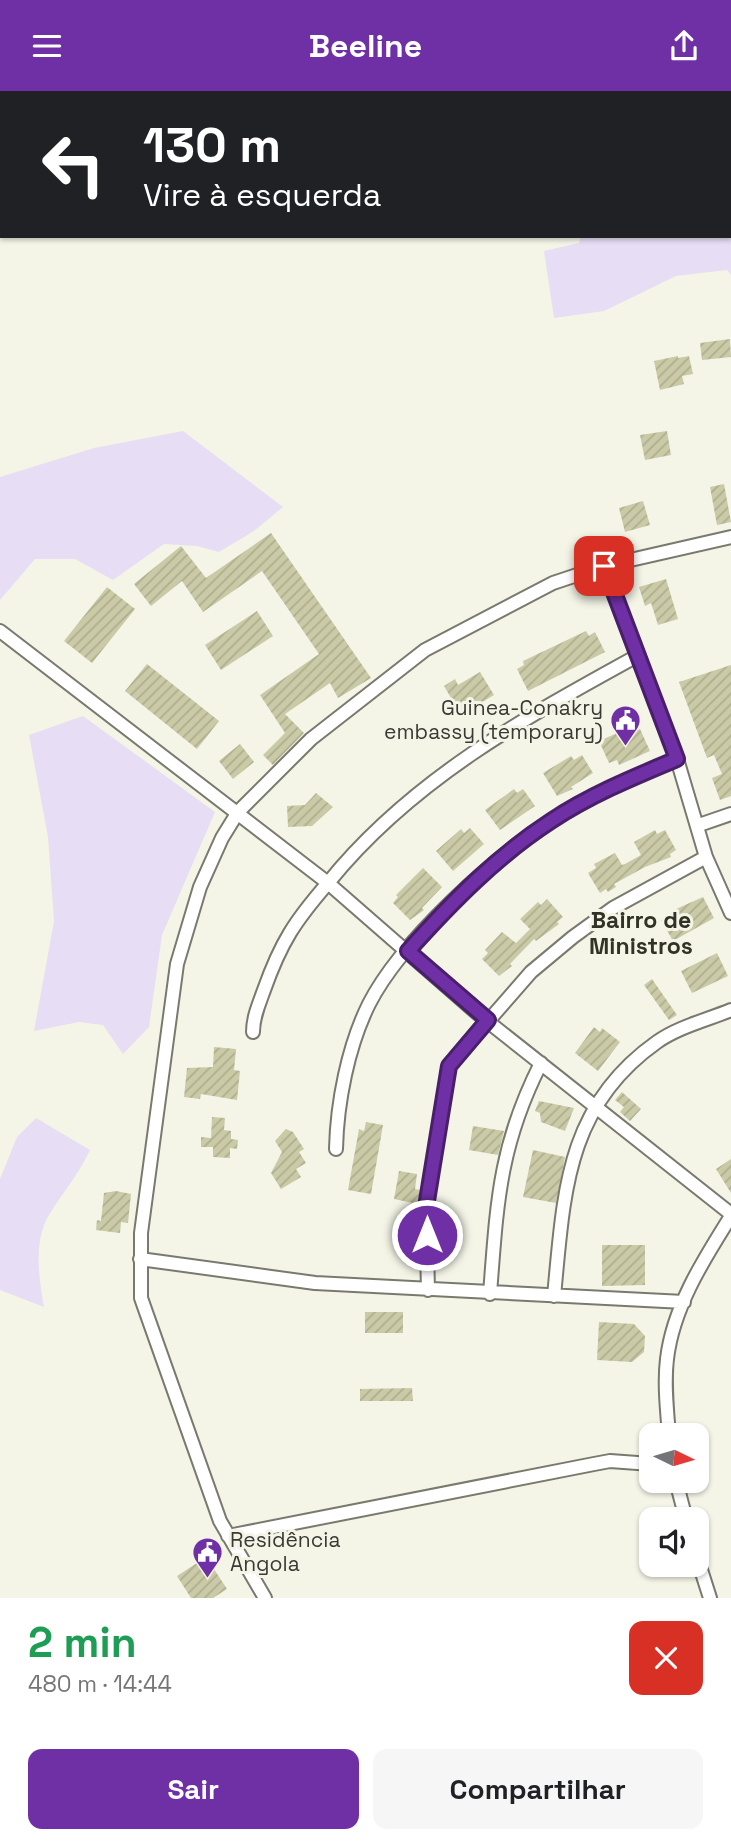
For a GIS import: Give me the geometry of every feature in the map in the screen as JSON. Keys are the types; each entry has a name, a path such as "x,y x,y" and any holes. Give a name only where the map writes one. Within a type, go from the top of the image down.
{"street":[{"path":"265,1598 219,1521 141,1298 140,1259 177,964 200,887 222,838 238,812 311,739 425,650 514,600 553,583 604,566 731,537"},
{"path":"604,566 677,759 699,825 706,857 731,913"},
{"path":"1,631 328,883 488,1020 731,1215 706,1255 684,1302 667,1359 669,1423"},
{"path":"253,1032 256,1011 278,950 290,929 328,883 390,817 461,760 511,726 637,656"},
{"path":"336,1149 336,1121 357,1037 368,1005 385,977 448,906 498,861 552,820 610,788 677,759"},
{"path":"699,825 731,814"},
{"path":"428,1290 426,1207 447,1076 456,1056 531,972 573,937 613,908 706,857"},
{"path":"554,1296 569,1171 577,1141 595,1107 620,1075 658,1041 731,1010"},
{"path":"490,1294 497,1192 506,1148 519,1106 541,1063"},
{"path":"140,1259 315,1283 684,1302"},
{"path":"228,1536 610,1461 639,1463"},
{"path":"703,1577 710,1598"}],"shaded area":[{"path":"580,238 731,238 731,275 727,270 676,276 604,311 554,318 544,251 579,243"},
{"path":"183,431 283,507 254,531 219,552 197,546 164,544 113,580 75,559 35,559 0,600 0,477 94,448"},
{"path":"83,716 215,812 162,935 149,1027 123,1054 103,1025 79,1022 34,1031 54,921 48,837 29,735"},
{"path":"36,1118 90,1150 44,1226 39,1260 44,1307 0,1290 0,1179 17,1137"}],"building":[{"path":"730,339 731,357 702,360 700,343"},
{"path":"689,356 693,374 682,376 684,384 660,390 654,361"},
{"path":"667,431 671,455 645,460 640,435"},
{"path":"724,484 731,522 717,525 710,487"},
{"path":"643,501 650,525 625,532 619,508"},
{"path":"271,533 371,678 338,698 330,683 285,714 304,733 273,765 263,755 285,733 260,695 319,654 262,571 203,612 182,581 151,606 134,584 181,546 206,578"},
{"path":"666,579 678,619 658,625 651,603 645,606 639,587"},
{"path":"107,587 135,609 92,663 64,641"},
{"path":"257,611 273,636 221,670 205,645"},
{"path":"586,631 589,636 595,632 605,652 528,691 517,669 524,665 523,661"},
{"path":"147,664 219,721 197,749 125,691"},
{"path":"731,665 731,796 720,800 712,778 722,774 714,755 707,758 679,682"},
{"path":"480,672 494,695 461,715 444,686 455,679 458,685"},
{"path":"631,727 633,732 640,729 650,751 619,765 617,760 609,763 599,741"},
{"path":"240,744 254,762 233,779 219,761"},
{"path":"582,755 593,773 571,787 573,789 557,796 543,773 571,756 574,760"},
{"path":"514,789 517,793 523,789 535,806 500,830 485,810"},
{"path":"316,793 333,807 312,826 288,827 287,806 305,805"},
{"path":"470,828 484,844 453,871 436,851 461,829 464,833"},
{"path":"655,830 657,834 665,830 676,850 670,854 671,857 645,867 614,884 616,887 608,892 606,889 600,893 588,873 596,868 594,864 615,853 622,865 625,864 641,855 634,842"},
{"path":"423,868 442,887 422,908 424,910 410,920 393,903 398,897 396,895"},
{"path":"703,897 714,918 673,941 661,920 677,911 676,909"},
{"path":"547,899 563,917 557,922 559,924 536,941 534,939 510,964 512,966 499,976 482,959 488,953 485,950 502,932 516,943 530,929 520,919 538,902 541,905"},
{"path":"717,953 728,976 692,993 681,971"},
{"path":"652,979 677,1015 669,1020 644,985"},
{"path":"594,1027 600,1032 602,1028 620,1042 598,1071 575,1053"},
{"path":"214,1047 236,1049 234,1070 240,1071 237,1100 201,1094 200,1099 184,1097 187,1068 213,1067"},
{"path":"622,1092 641,1109 630,1121 620,1112 624,1107 615,1100"},
{"path":"539,1101 574,1108 565,1131 541,1122 540,1113 535,1111"},
{"path":"212,1117 225,1118 224,1130 231,1131 231,1139 238,1140 237,1149 230,1148 230,1158 213,1157 213,1147 201,1147 201,1137 211,1138"},
{"path":"366,1122 383,1125 371,1194 348,1190 359,1129 364,1131"},
{"path":"473,1126 504,1131 498,1155 469,1150"},
{"path":"286,1129 293,1132 304,1149 299,1152 306,1163 296,1169 301,1177 281,1189 271,1173 282,1152 275,1141"},
{"path":"533,1150 565,1157 556,1203 523,1197"},
{"path":"731,1159 731,1193 716,1169"},
{"path":"399,1171 417,1174 415,1189 420,1190 418,1204 394,1199"},
{"path":"116,1191 131,1194 128,1223 121,1222 120,1233 96,1230 97,1220 101,1221 104,1193"},
{"path":"602,1245 645,1245 645,1285 602,1286"},
{"path":"365,1312 403,1312 403,1333 365,1333"},
{"path":"599,1322 634,1324 645,1336 644,1352 632,1362 597,1360"},
{"path":"412,1388 413,1401 360,1401 360,1389"},
{"path":"206,1557 227,1589 213,1598 191,1598 177,1576"}],"place":[{"name":"Guinea-Conakry embassy (temporary)","path":"626,747"},
{"name":"Residência Angola","path":"207,1579"}],"district":[{"name":"Bairro de Ministros","path":"641,933"}],"route":[{"path":"427,1235 426,1207 436,1131 449,1066 488,1020 408,951 448,906 498,861 552,820 610,788 677,759 604,566"}]}
